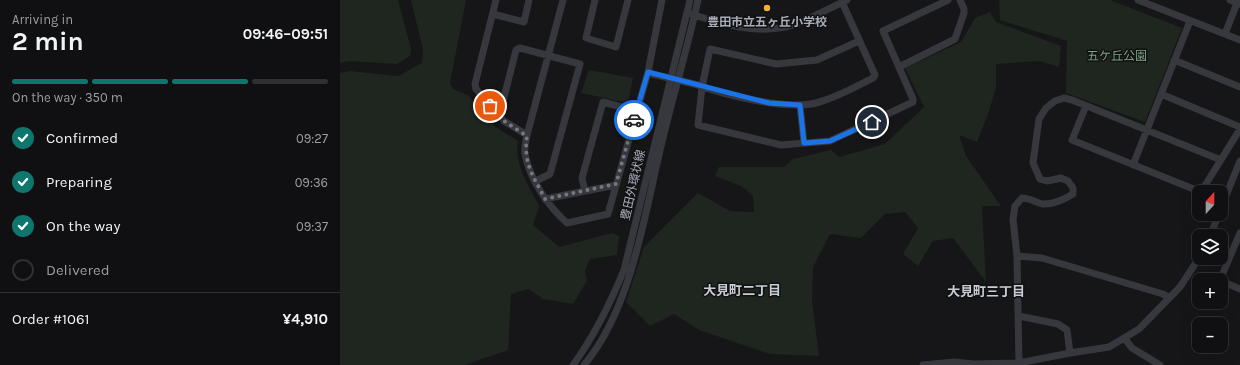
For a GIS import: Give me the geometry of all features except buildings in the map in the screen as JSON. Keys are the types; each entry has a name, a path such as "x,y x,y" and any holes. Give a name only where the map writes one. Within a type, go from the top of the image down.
{"street":[{"path":"496,0 475,84 476,89 504,121 527,136"},
{"path":"493,14 524,22 529,0"},
{"path":"563,0 527,136 525,153 528,165 545,199 567,223 608,214 636,112 650,73 662,0"},
{"path":"595,0 586,38 616,47 628,0"},
{"name":"豊田外環状線","path":"573,365 597,331 610,305 624,270 690,0"},
{"name":"豊田外環状線","path":"584,365 610,324 631,273 663,136 698,0"},
{"path":"860,41 817,60 776,64 712,48 709,50 700,86 698,125 781,146 830,141 913,102 883,31 948,0"},
{"path":"899,67 955,39 964,13 960,0"},
{"path":"1225,34 1239,4 1230,0"},
{"path":"650,73 769,103 800,105 825,100 874,77 844,1 797,23 774,29 743,28 687,13"},
{"path":"1143,1 1240,40"},
{"path":"1133,165 1190,21"},
{"path":"498,114 501,109 516,50 520,48 580,64 550,174 536,181"},
{"path":"1174,60 1240,87"},
{"path":"1161,94 1240,128 1205,185"},
{"path":"1019,364 1017,256 1013,219 1015,206 1022,198 1032,198 1044,204 1057,202 1073,194 1073,188 1068,181 1061,178 1047,181 1040,179 1033,163 1039,119 1046,108 1064,98 1221,160"},
{"path":"585,191 582,178 603,102 636,112"},
{"path":"800,105 804,143"},
{"path":"1086,106 1072,140 1192,188"},
{"path":"1228,191 1240,161"},
{"path":"545,199 616,184"},
{"path":"1224,273 1237,246 1240,233"},
{"path":"1017,256 1042,258 1163,294 1169,298"},
{"path":"923,365 954,362 974,364 1019,364 1070,352 1109,347 1125,339 1139,329 1188,277 1195,265"},
{"path":"1228,284 1240,289"},
{"path":"1019,316 1058,324 1067,330 1070,352"},
{"path":"1125,339 1132,348 1160,365"}],"green space":[{"path":"340,0 398,0 411,49 410,56 397,64 348,61 340,63"},
{"path":"411,0 466,0 450,83 453,89 468,95 493,125 518,141 517,150 520,167 539,206 533,225 559,247 612,233 619,236 617,255 590,259 585,271 587,281 573,304 543,299 529,289 511,294 508,350 465,365 340,365 340,73 349,71 398,76 422,63 423,50"},
{"name":"五ケ丘公園","path":"999,0 1110,0 1182,28 1145,122 1066,93 1067,41 1000,20"},
{"path":"990,12 996,22 1061,46 1059,67 1039,61 996,64 996,88 977,142 959,135 966,156 1001,206 982,206 986,282 953,238 933,241 918,266 903,254 918,228 905,212 885,214 861,238 830,234 813,267 812,300 819,356 770,354 699,330 674,314 650,326 626,302 644,247 698,193 730,211 754,212 753,196 741,186 715,176 719,167 784,167 793,159 831,150 839,157 885,144 924,107 905,68 961,42 975,18"},
{"path":"589,70 633,78 628,103 581,93"}],"way so far":[{"path":"490,106 504,121 527,136 525,153 528,165 545,199 616,184 634,120"}],"place":[{"name":"豊田市立五ヶ丘小学校","path":"767,8"}],"district":[{"name":"大見町二丁目","path":"742,290"},
{"name":"大見町三丁目","path":"986,291"}],"route":[{"path":"634,120 648,72 769,103 800,105 804,143 830,141 872,122"}]}
